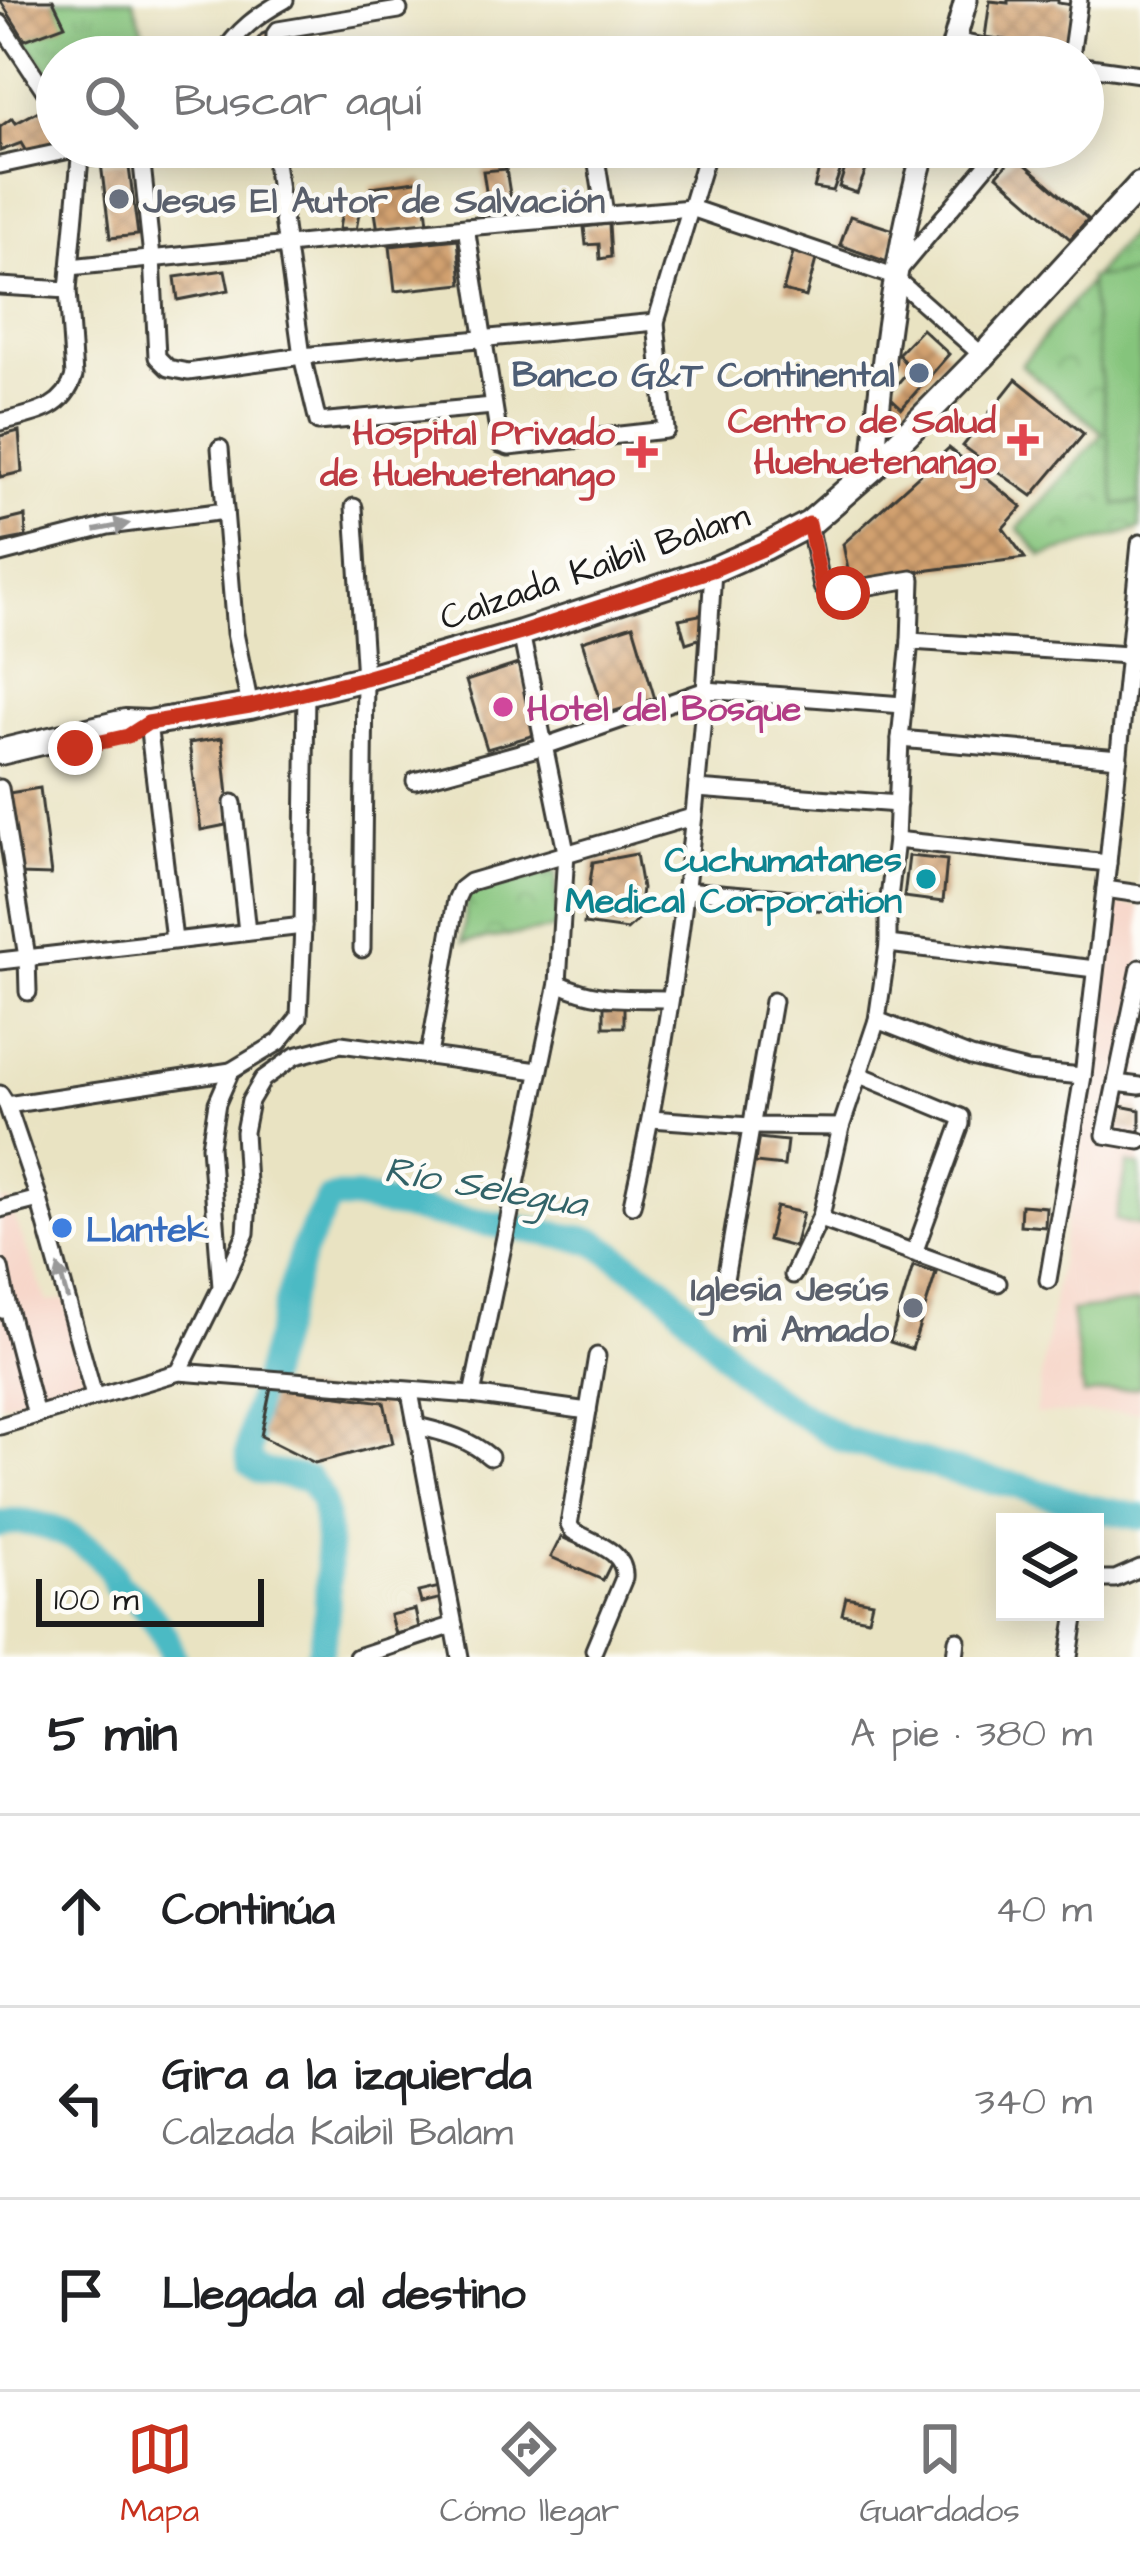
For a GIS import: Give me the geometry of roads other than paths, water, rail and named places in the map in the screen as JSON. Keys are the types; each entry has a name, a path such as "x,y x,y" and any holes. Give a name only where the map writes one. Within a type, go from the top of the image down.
{"main road":[{"name":"Calzada Kaibil Balam","path":"0,752 125,722 148,723 250,706 365,678 521,633 765,548 809,524 873,468 1140,185"},
{"name":"Calzada Kaibil Balam","path":"0,767 128,736 148,723"}],"street":[{"path":"235,36 285,0"},
{"path":"956,36 966,0"},
{"path":"1074,36 1079,0"},
{"path":"277,36 278,30 399,10"},
{"path":"0,23 36,77"},
{"path":"1104,69 1140,74"},
{"path":"0,165 36,157"},
{"path":"0,422 49,408 62,399 74,376 68,290 80,168"},
{"path":"142,168 157,357 168,368 188,372 302,356 656,322"},
{"path":"276,168 302,356 316,420 493,406"},
{"path":"598,168 605,214"},
{"path":"466,227 499,442 506,447 667,430 656,322 703,168"},
{"path":"873,468 894,277 919,168"},
{"path":"894,277 985,168"},
{"path":"70,267 692,208 894,277 982,356"},
{"path":"0,286 68,290"},
{"path":"220,448 235,633 250,706"},
{"path":"354,506 365,678 362,949"},
{"path":"0,554 108,526 225,511"},
{"path":"793,1275 821,1216 841,1127 877,1020 888,944 913,579 829,593 822,587 809,524"},
{"path":"1048,1280 1083,1076 1128,656 1137,610 1140,543"},
{"path":"632,1205 652,1119 685,890 706,690 712,570"},
{"path":"472,1395 558,983 566,852 521,633"},
{"path":"910,641 1128,656"},
{"path":"415,781 545,746 706,690 903,705"},
{"path":"94,1396 39,1199 3,1099 231,1071 279,1042 299,1017 306,691"},
{"path":"148,723 174,940"},
{"path":"900,739 1118,758"},
{"path":"1121,739 1140,742"},
{"path":"0,788 27,957 28,992"},
{"path":"697,789 898,804"},
{"path":"233,803 247,932"},
{"path":"429,1055 455,900 461,889 470,882 566,852 692,818"},
{"path":"896,840 1108,863"},
{"path":"1105,889 1140,893"},
{"path":"685,890 888,907"},
{"path":"0,961 303,926"},
{"path":"888,944 1095,969"},
{"path":"1140,968 1134,1029 1105,1135 1140,1141"},
{"path":"558,983 600,998 669,999"},
{"path":"724,1285 773,1001"},
{"path":"877,1020 970,1057 1027,1071 1083,1076"},
{"path":"179,1372 246,1233 244,1132 250,1101 263,1079 295,1056 341,1044 538,1071"},
{"path":"221,1287 211,1146 217,1103 231,1071"},
{"path":"860,1075 961,1118 914,1253"},
{"path":"1116,1083 1140,1086"},
{"path":"652,1119 841,1127"},
{"path":"0,1209 39,1199"},
{"path":"821,1216 998,1283"},
{"path":"0,1268 4,1309 36,1415"},
{"path":"594,1650 626,1568 619,1556 569,1525 597,1356"},
{"path":"0,1426 179,1372 472,1395 588,1411"},
{"path":"410,1392 460,1657"},
{"path":"417,1426 476,1444 490,1457"},
{"path":"1104,1579 1140,1568"},
{"path":"1069,1657 1075,1621"},
{"path":"357,1657 454,1625"}],"waterway":[{"name":"Río Selegua","path":"318,1657 328,1582 322,1501 309,1479 261,1471 250,1463 248,1453 303,1250 328,1201 335,1198 357,1198 594,1241 664,1289 769,1395 842,1439 1087,1507 1140,1517"},
{"name":"Río Selegua","path":"0,1524 32,1523 85,1545 100,1557 116,1584 151,1615 173,1657"}],"place":[{"name":"Jesus El Autor de Salvación","path":"119,199"},
{"name":"Banco G&T Continental","path":"919,373"},
{"name":"Centro de Salud Huehuetenango","path":"1023,440"},
{"name":"Hospital Privado de Huehuetenango","path":"642,452"},
{"name":"Hotel del Bosque","path":"503,707"},
{"name":"Cuchumatanes Medical Corporation","path":"926,879"},
{"name":"Llantek","path":"62,1228"},
{"name":"Iglesia Jesús mi Amado","path":"913,1308"}]}
